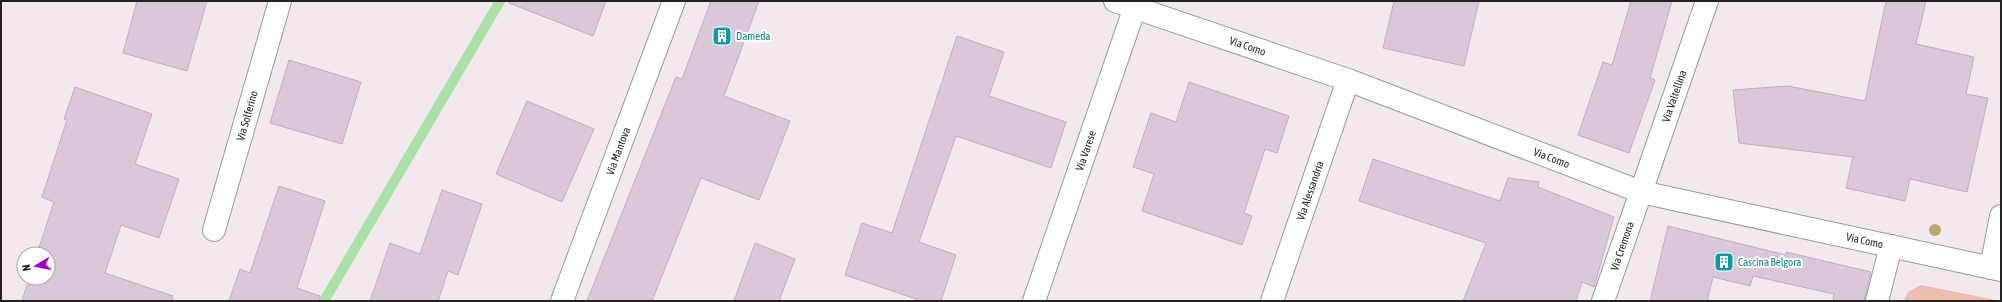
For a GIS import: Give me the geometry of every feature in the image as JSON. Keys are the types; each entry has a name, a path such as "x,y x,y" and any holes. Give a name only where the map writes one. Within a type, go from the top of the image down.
{"street":[{"name":"Via Solferino","path":"214,230 280,1"},
{"name":"Via Mantova","path":"562,301 674,1"},
{"name":"Via Valtellina","path":"1641,192 1707,1"},
{"name":"Via Como","path":"1129,4 1348,80 1641,192 1996,269"},
{"name":"Via Varese","path":"1034,301 1129,4"},
{"name":"Via Alessandria","path":"1272,301 1348,80"},
{"name":"Via Cremona","path":"1603,301 1641,192"},
{"path":"1996,269 2001,216"},
{"path":"1877,301 1891,246"}],"shaded area":[{"path":"1921,285 2001,301 1904,301 1908,292"}],"building":[{"path":"137,1 207,1 187,71 123,53"},
{"path":"509,1 606,1 593,36 509,3"},
{"path":"711,1 759,1 724,96 790,121 759,200 701,178 652,301 587,301 676,77 682,79"},
{"path":"1394,1 1479,1 1464,66 1383,48"},
{"path":"1631,1 1672,1 1650,78 1655,80 1629,153 1578,135 1603,62 1612,65"},
{"path":"1886,1 1926,1 1916,44 1974,57 1966,94 1988,98 1967,192 1910,179 1905,201 1846,188 1853,157 1739,143 1733,90 1788,86 1865,101"},
{"path":"957,36 1004,52 989,96 1066,122 1051,168 956,136 919,242 956,255 941,301 922,301 845,275 862,223 892,233"},
{"path":"289,60 361,82 342,144 270,123"},
{"path":"1189,82 1289,116 1277,153 1265,149 1244,213 1252,216 1242,245 1142,211 1154,174 1133,167 1151,113 1176,122"},
{"path":"75,87 152,114 135,164 179,179 159,238 121,225 105,273 173,296 172,301 22,301 27,286 56,286 56,246 40,246 54,202 42,197 67,120 64,119"},
{"path":"527,101 594,129 562,202 496,174"},
{"path":"1373,159 1500,201 1508,178 1539,182 1538,187 1614,217 1594,287 1582,282 1576,301 1463,301 1486,243 1359,201"},
{"path":"279,186 325,201 297,288 320,296 319,301 229,301 240,269 250,273"},
{"path":"442,190 482,204 458,275 448,271 438,301 370,301 390,243 420,254"},
{"path":"1668,226 1786,255 1786,252 1871,272 1864,301 1833,301 1834,294 1753,276 1750,286 1713,277 1707,301 1650,301"},
{"path":"755,243 795,259 779,301 734,301"}],"waterway":[{"path":"324,301 500,1"}],"place":[{"name":"Dameda","path":"722,36"},
{"name":"Cascina Belgora","path":"1724,262"}]}
